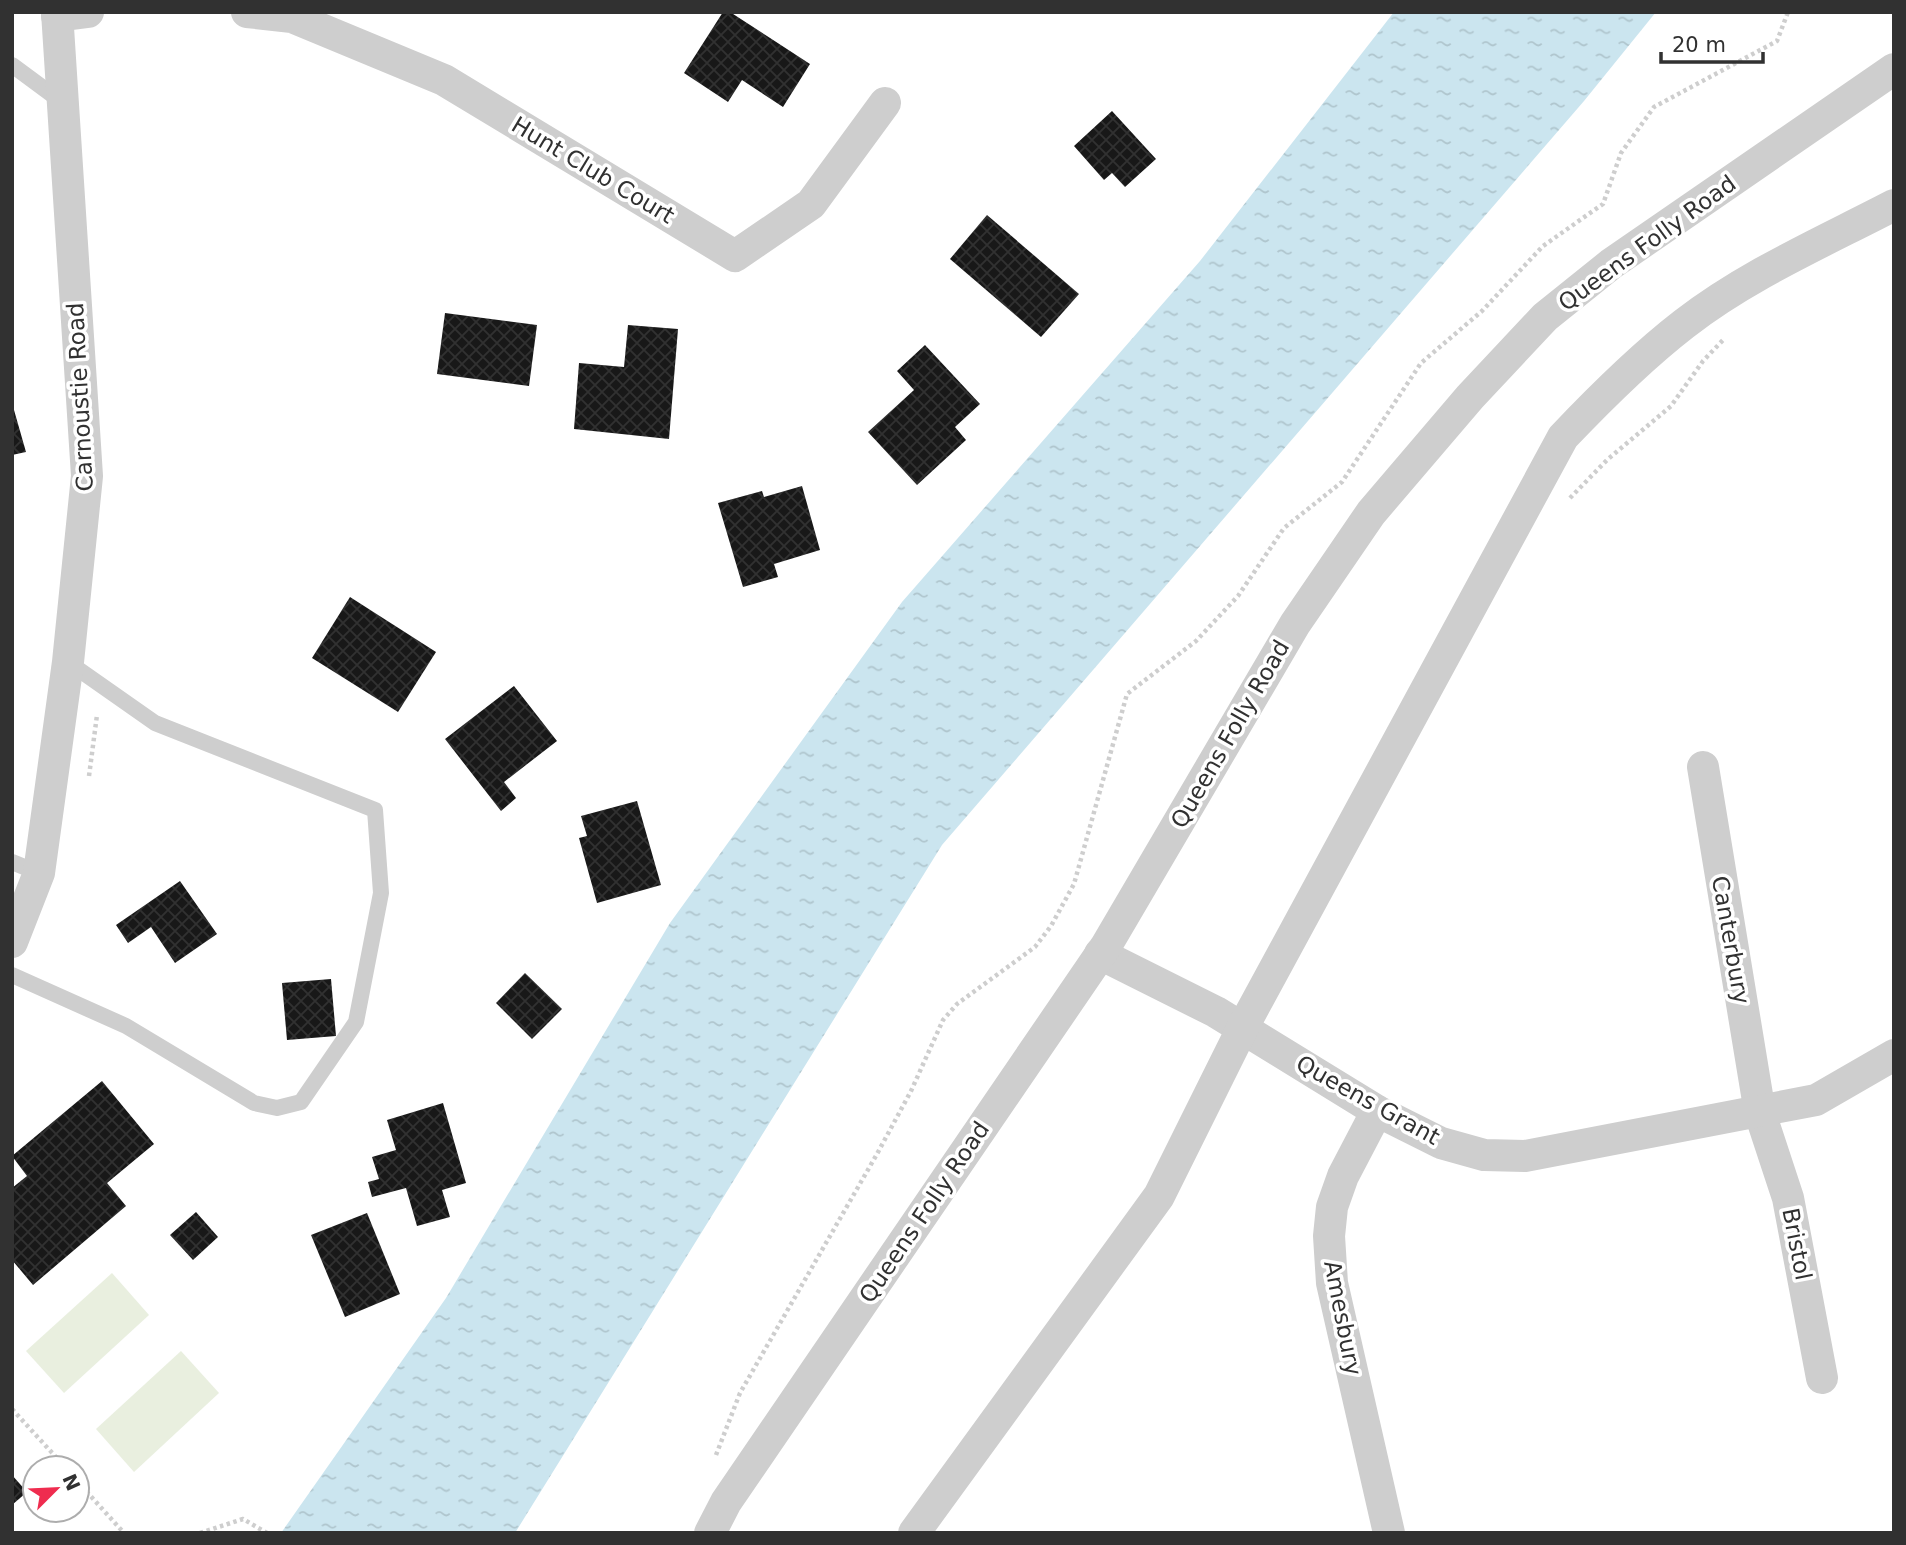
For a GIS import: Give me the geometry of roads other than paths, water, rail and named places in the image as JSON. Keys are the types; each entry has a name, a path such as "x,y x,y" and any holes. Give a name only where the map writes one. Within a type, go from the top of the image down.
{"street":[{"path":"57,14 88,12"},
{"name":"Hunt Club Court","path":"247,12 292,17 444,80 734,256 811,204 885,103"},
{"name":"Carnoustie Road","path":"12,942 68,662 87,476 57,14"},
{"name":"Queens Folly Road","path":"710,1533 726,1502 1100,954 1295,624 1371,513 1470,397 1545,317 1611,264 1894,69"},
{"path":"914,1533 1159,1196 1243,1027 1563,437 1611,386 1685,323 1749,281 1894,205"},
{"name":"Canterbury","path":"1703,767 1760,1113"},
{"name":"Queens Grant","path":"1100,954 1243,1027 1377,1111 1441,1143 1484,1155 1525,1156 1760,1113 1816,1100 1883,1064 1894,1055"},
{"name":"Amesbury","path":"1377,1111 1343,1176 1332,1207 1329,1236 1332,1283 1389,1533"},
{"name":"Bristol","path":"1760,1113 1788,1198 1822,1378"}],"lane":[{"path":"12,65 62,103"},
{"path":"12,975 126,1026 254,1103 277,1108 301,1102 356,1022 381,893 375,810 155,723 68,662"}],"water":[{"path":"1394,12 1656,12 1584,101 942,845 515,1533 281,1533 446,1298 670,923 902,602 1200,261"}]}
